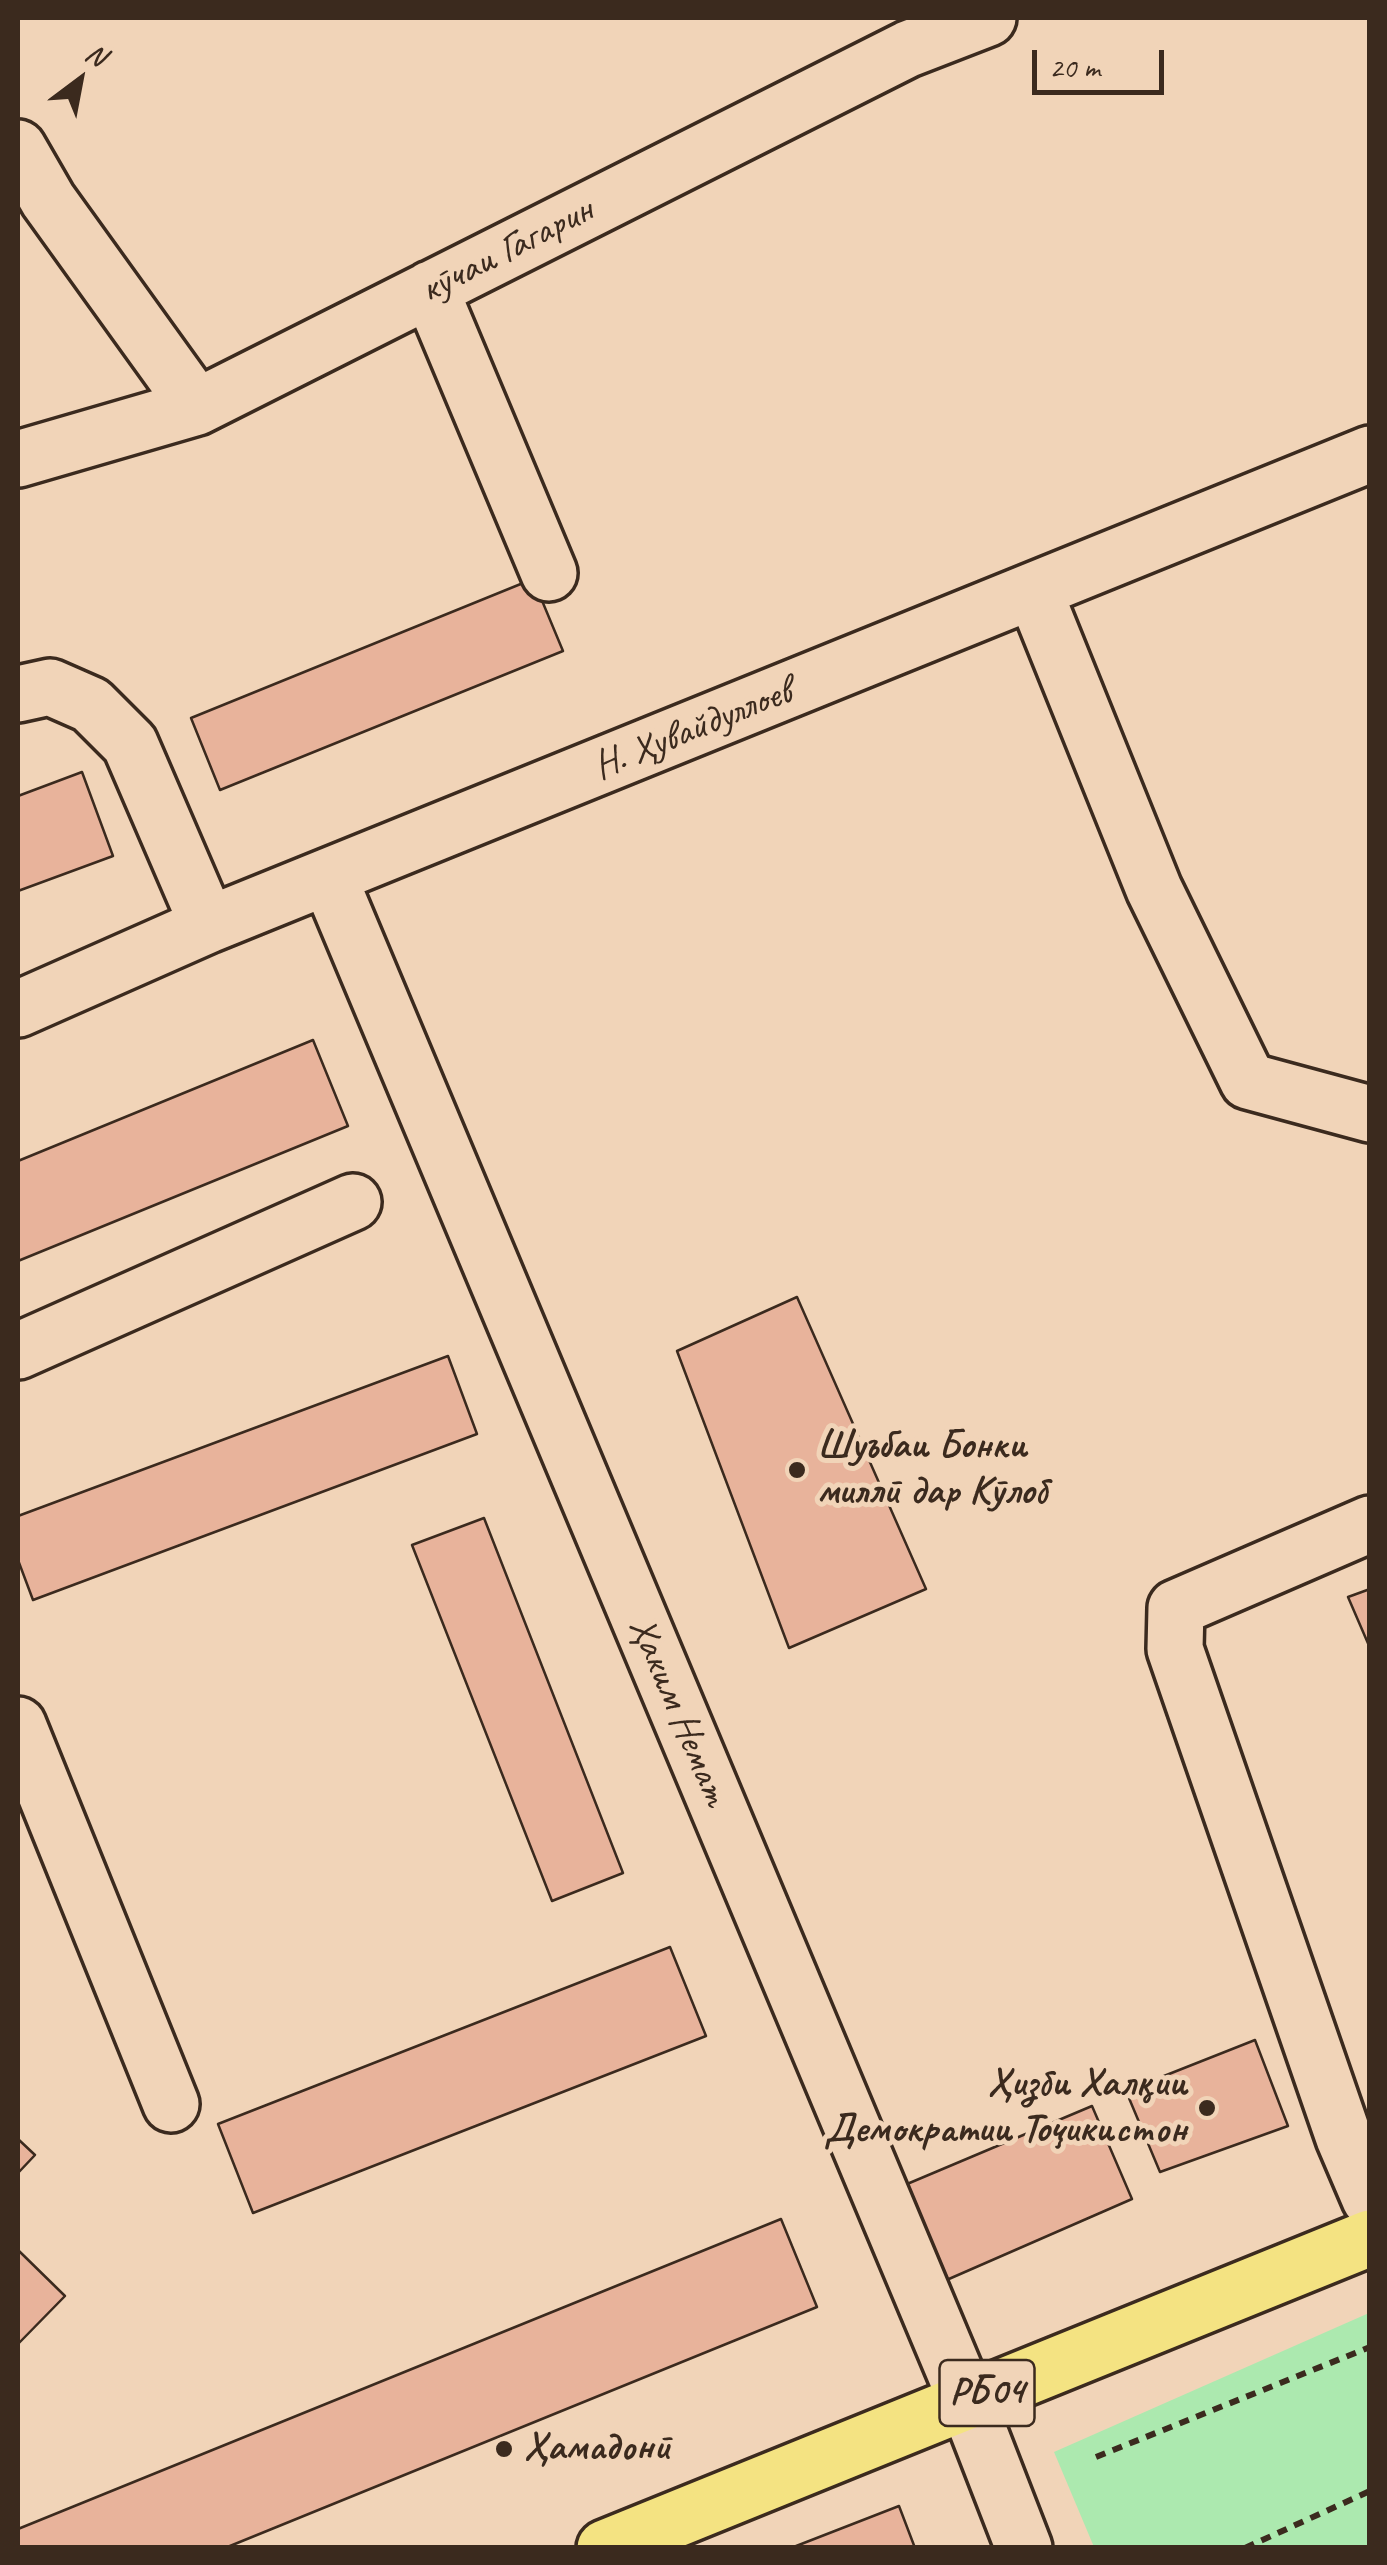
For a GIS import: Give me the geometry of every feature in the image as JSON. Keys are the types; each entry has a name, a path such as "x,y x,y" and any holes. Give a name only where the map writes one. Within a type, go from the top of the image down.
{"main road":[{"name":"РБ04","path":"605,2548 1370,2238"}],"street":[{"name":"кӯчаи Гагарин","path":"18,459 197,407 908,48 988,18"},
{"path":"18,148 48,200 197,407"},
{"path":"430,289 549,573"},
{"name":"Н. Ҳувайдуллоев","path":"18,1009 208,925 1370,454"},
{"path":"1034,591 1154,889 1248,1081 1370,1114"},
{"path":"18,694 50,687 92,705 130,744 208,925"},
{"name":"Ҳаким Немат","path":"328,878 966,2401 1024,2548"},
{"path":"18,1351 353,1202"},
{"path":"1370,1524 1176,1608 1175,1635 1175,1649 1344,2138 1370,2199"},
{"path":"18,1725 170,2104"}],"path":[{"path":"1096,2457 1370,2346"},
{"path":"1245,2548 1370,2490"}],"green space":[{"path":"1369,2313 1369,2547 1094,2547 1054,2452"}],"building":[{"path":"533,579 563,651 220,790 191,718"},
{"path":"82,772 113,856 18,891 18,796"},
{"path":"313,1040 348,1126 18,1261 18,1161"},
{"name":"Шуъбаи Бонки миллӣ дар Кӯлоб","path":"797,1297 926,1589 789,1648 677,1351"},
{"path":"448,1356 477,1434 33,1600 18,1560 18,1516"},
{"path":"484,1518 623,1873 552,1901 412,1545"},
{"path":"1370,1589 1370,1648 1348,1597"},
{"path":"670,1947 706,2036 253,2213 218,2124"},
{"name":"Ҳизби Халқии Демократии Тоҷикистон","path":"1255,2040 1288,2126 1160,2172 1126,2091"},
{"path":"1092,2106 1132,2199 942,2282 900,2187"},
{"path":"18,2139 35,2155 18,2173"},
{"path":"781,2219 817,2307 225,2548 18,2548 18,2529"},
{"path":"18,2250 65,2296 18,2344"},
{"path":"899,2506 915,2548 791,2548"}],"place":[{"name":"Шуъбаи Бонки миллӣ дар Кӯлоб","path":"797,1470"},
{"name":"Ҳизби Халқии Демократии Тоҷикистон","path":"1207,2108"},
{"name":"Ҳамадонӣ","path":"504,2449"}]}
